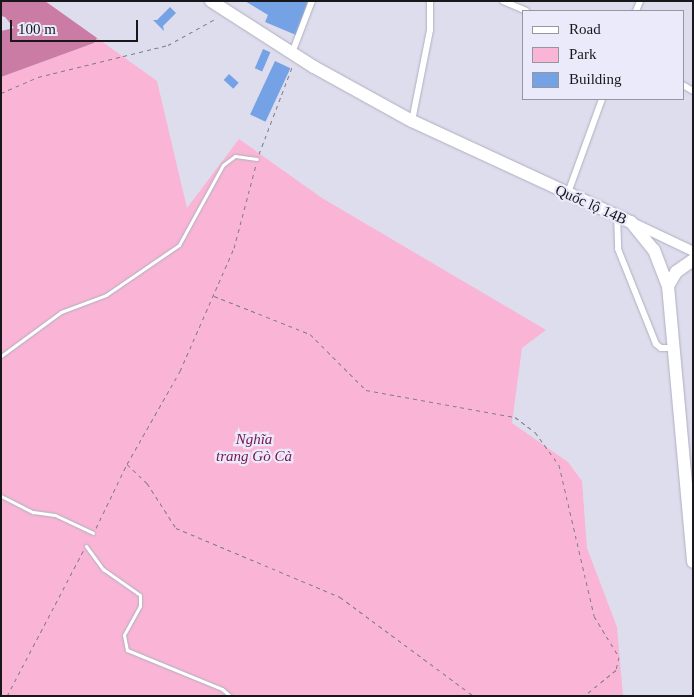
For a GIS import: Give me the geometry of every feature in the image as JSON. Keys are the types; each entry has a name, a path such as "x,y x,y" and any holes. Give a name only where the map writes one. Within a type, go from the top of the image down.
{"highway":[{"name":"Quốc lộ 14B","path":"211,1 294,55 412,121 568,195 632,222 654,250 668,286 688,463 693,562"},
{"path":"668,286 676,272 693,260"}],"main road":[{"path":"632,222 693,251"}],"street":[{"path":"294,55 312,1"},
{"path":"412,121 430,30 430,1"},
{"path":"503,1 524,10"},
{"path":"568,195 602,100"},
{"path":"617,215 618,249 656,344 674,348"}],"lane":[{"path":"1,356 62,312 106,295 179,245 223,165 234,156 257,159"},
{"path":"1,496 33,512 58,516 93,533"},
{"path":"86,546 103,569 140,595 140,606 124,636 127,650 222,689 230,696"}],"path":[{"path":"1,94 38,77 168,45 226,12"},
{"path":"93,533 127,464 180,371 234,248 257,159 294,55"},
{"path":"213,296 310,334 366,390 515,417 535,432 559,465 594,616 618,657 616,670 584,696"},
{"path":"127,464 147,483 176,528 340,597 474,696"},
{"path":"7,696 86,546"}],"green space":[{"name":"Nghĩa trang Gò Cà","path":"97,38 157,81 187,208 239,139 322,198 546,330 522,348 512,423 568,462 582,481 587,548 617,627 623,696 1,696 1,77 94,43"}],"shaded area":[{"path":"1,1 45,1 97,38 94,43 1,77 1,31 14,28 5,17 1,16"}],"building":[{"path":"245,1 308,1 296,35 265,22 268,15"},
{"path":"170,7 176,13 163,26 164,31 153,20 157,20"},
{"path":"263,49 270,52 262,71 255,68"},
{"path":"275,61 290,68 265,122 250,114"},
{"path":"229,74 239,83 233,89 224,80"}]}
